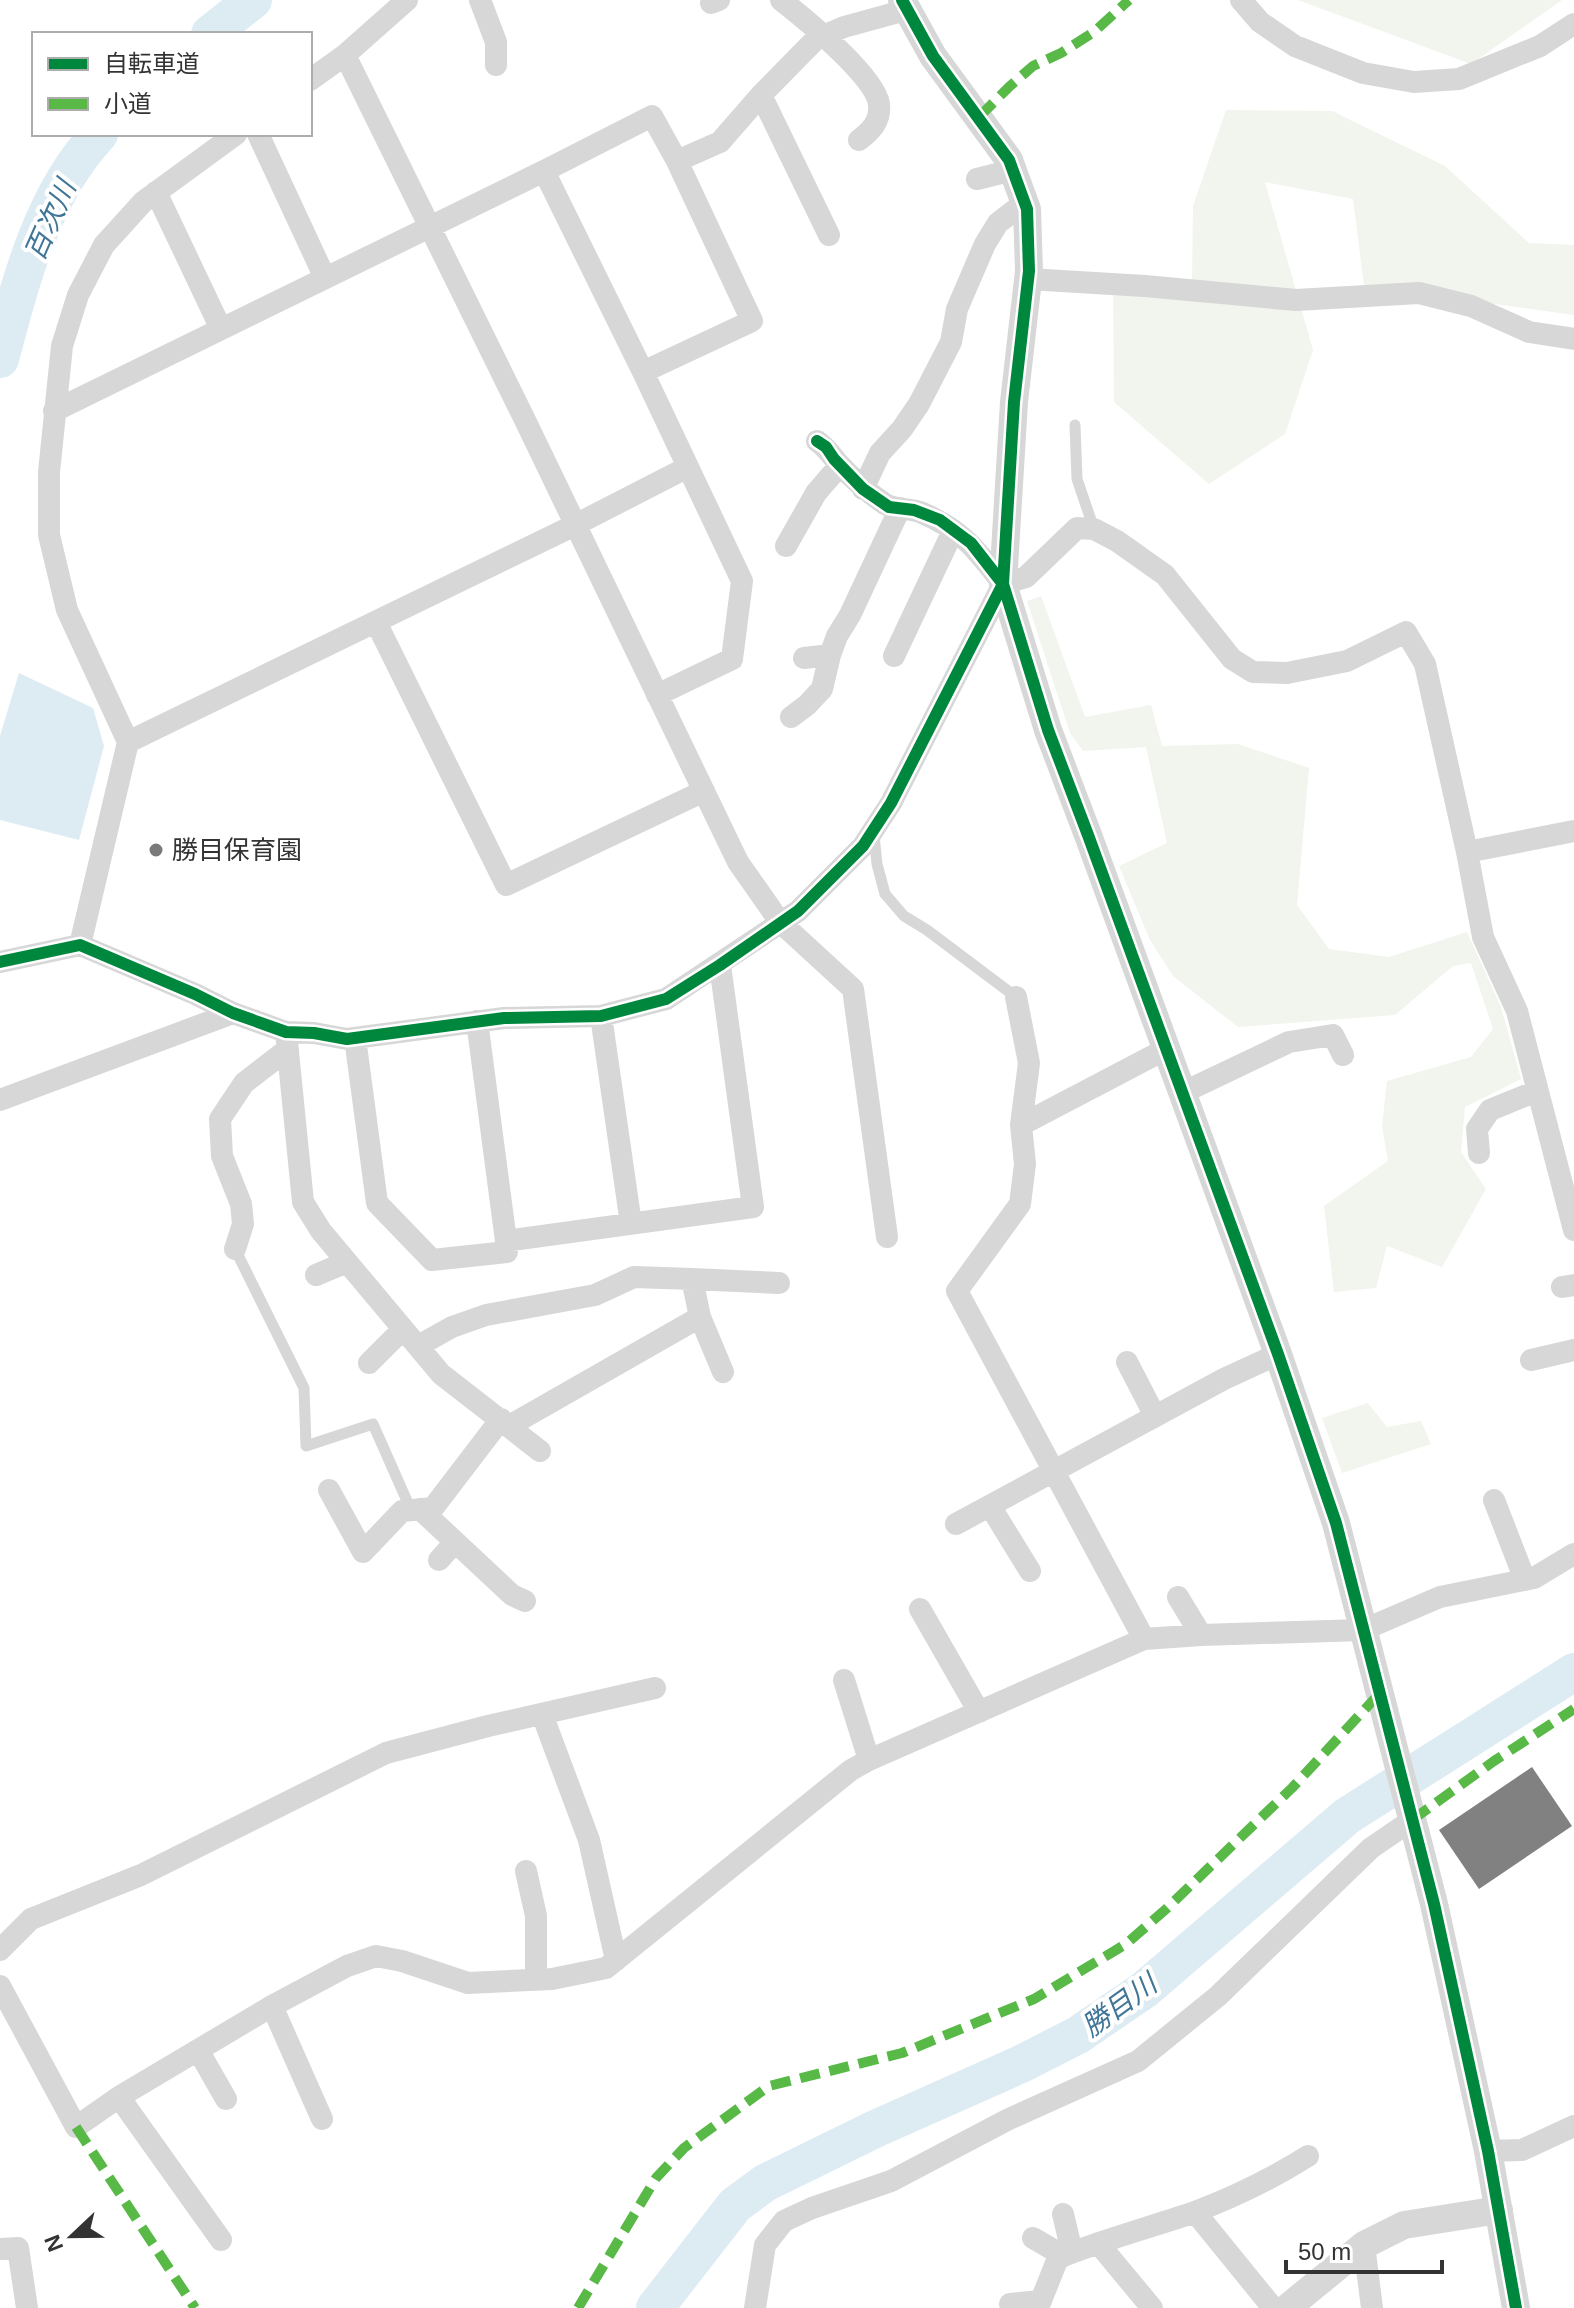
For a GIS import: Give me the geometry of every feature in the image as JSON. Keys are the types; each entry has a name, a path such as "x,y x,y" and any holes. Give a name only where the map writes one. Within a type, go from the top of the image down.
{"street":[{"path":"312,79 345,55 407,0"},
{"path":"480,0 496,42 496,65"},
{"path":"781,0 825,35 874,89 879,105 877,121 859,140"},
{"path":"1241,0 1260,22 1295,46 1363,73 1414,82 1459,79 1540,46 1574,24"},
{"path":"677,161 720,142 816,39 904,5 933,56 1002,149 1013,170 1027,209 1028,279 1014,402 1003,584 1048,730 1278,1354 1336,1523 1434,1904 1488,2151 1516,2308"},
{"path":"345,55 738,862 780,922 853,989 887,1237"},
{"path":"761,95 829,235"},
{"path":"54,411 652,116 677,161 752,321 643,372"},
{"path":"80,945 128,742 67,610 49,535 49,472 62,346 78,295 104,245 143,202 233,136"},
{"path":"259,136 325,278"},
{"path":"977,179 1013,170"},
{"path":"544,171 742,581 732,659 657,695"},
{"path":"156,192 221,329"},
{"path":"863,489 880,453 919,404 951,342 957,309 985,244 998,223 1024,203"},
{"path":"1028,279 1296,300 1419,293 1471,306 1529,332 1574,339"},
{"path":"817,441 863,489 889,507 914,510 940,520 971,543 1003,584"},
{"path":"786,546 816,493 840,465"},
{"path":"128,742 688,467"},
{"path":"791,717 822,689 837,636 900,508"},
{"path":"0,962 80,945 195,994 287,1040 355,1038 504,1018 601,1016 666,999 798,911 863,846 891,803 1003,584 1026,577 1077,528 1094,529 1117,541 1165,575 1232,659 1253,672 1287,673 1347,661 1406,632 1425,664 1483,937 1517,1011 1574,1230"},
{"path":"894,656 953,531"},
{"path":"376,622 506,885 704,791"},
{"path":"804,658 830,655"},
{"path":"1467,852 1574,831"},
{"path":"506,1241 753,1207 720,965"},
{"path":"1016,997 1029,1063 1021,1125 1025,1164 1020,1204 957,1291 1144,1639"},
{"path":"0,1100 233,1013"},
{"path":"601,1016 631,1224"},
{"path":"355,1038 377,1203 432,1260 507,1252 477,1021"},
{"path":"1182,1093 1269,1060 1289,1042 1333,1035 1343,1055"},
{"path":"235,1249 243,1224 241,1204 222,1156 220,1119 244,1083 287,1040"},
{"path":"287,1040 303,1202 321,1231 441,1374 540,1451"},
{"path":"1021,1125 1166,1049"},
{"path":"1479,1153 1477,1129 1490,1110 1537,1091"},
{"path":"316,1275 347,1262"},
{"path":"418,1346 452,1327 486,1315 595,1295 634,1277 779,1283"},
{"path":"692,1279 700,1317 723,1372"},
{"path":"329,1490 363,1552 402,1511 433,1508 505,1423 700,1317"},
{"path":"369,1363 403,1329"},
{"path":"1531,1360 1574,1350"},
{"path":"956,1524 1224,1379 1278,1354"},
{"path":"1127,1362 1155,1416"},
{"path":"1494,1500 1525,1580"},
{"path":"990,1506 1030,1571"},
{"path":"416,1510 512,1595 525,1601"},
{"path":"439,1560 455,1542"},
{"path":"0,1986 76,2127 119,2097 272,2006 347,1966 376,1956 402,1961 468,1983 552,1979 606,1968 851,1770 1144,1639 1363,1630 1440,1597 1534,1578 1574,1554"},
{"path":"1178,1597 1201,1635"},
{"path":"920,1609 979,1712"},
{"path":"844,1680 869,1760"},
{"path":"0,1950 31,1919 141,1875 386,1753 655,1688"},
{"path":"542,1714 589,1840 616,1960"},
{"path":"755,2308 765,2245 784,2221 891,2181 1009,2119 1138,2061 1218,1996 1410,1812"},
{"path":"526,1871 536,1916 536,1979"},
{"path":"272,2006 322,2119"},
{"path":"198,2050 226,2099"},
{"path":"119,2097 221,2240"},
{"path":"1488,2151 1522,2150 1574,2126"},
{"path":"1010,2304 1039,2305 1058,2258 1089,2244 1195,2212 1282,2172 1308,2156"},
{"path":"1287,2308 1364,2245 1404,2225 1499,2210"},
{"path":"1195,2212 1273,2308"},
{"path":"1063,2214 1068,2254"},
{"path":"1033,2238 1068,2254"},
{"path":"1098,2243 1152,2308"},
{"path":"1364,2245 1372,2308"},
{"path":"0,2249 18,2248 27,2308"}],"lane":[{"path":"1075,425 1077,479 1094,529"},
{"path":"874,830 877,864 885,894 904,916 1016,997"},
{"path":"235,1249 304,1388 306,1446 373,1424 416,1510"}],"shaded area":[{"path":"1298,0 1562,0 1471,64"},
{"path":"1226,110 1332,111 1445,166 1529,243 1574,245 1574,315 1364,286 1353,199 1265,182 1313,350 1285,434 1209,484 1114,402 1113,281 1192,287 1193,206"},
{"path":"1041,596 1085,717 1151,705 1162,746 1238,744 1309,768 1297,905 1329,949 1389,957 1467,932 1501,1007 1521,1079 1465,1107 1461,1152 1486,1189 1442,1267 1387,1246 1376,1288 1334,1292 1324,1206 1388,1161 1382,1126 1387,1081 1471,1057 1493,1029 1471,963 1453,966 1395,1015 1238,1027 1173,976 1150,940 1119,866 1167,843 1146,747 1083,751 1070,733 1027,601"},
{"path":"19,673 93,708 104,746 79,840 0,820 0,736"},
{"path":"1368,1403 1387,1427 1421,1421 1431,1444 1342,1473 1322,1418"}],"building":[{"path":"1532,1767 1572,1826 1479,1889 1439,1830"}],"waterway":[{"name":"百次川","path":"213,32 253,0"},
{"name":"百次川","path":"0,359 16,299 48,211 79,158 97,136"},
{"name":"勝目川","path":"655,2308 735,2205 765,2183 1078,2035 1144,1990 1347,1816 1574,1672"}],"marked path":[{"path":"979,117 1033,66 1094,32 1129,0"},
{"path":"578,2308 656,2178 684,2148 769,2086 902,2053 1034,1999 1126,1944 1292,1788 1379,1694"},
{"path":"1412,1820 1574,1709"},
{"path":"76,2127 195,2308"}],"cycle path":[{"path":"0,962 80,945 233,1013 286,1032 347,1039 504,1018 601,1016 666,999 720,965 798,911 863,846 891,803 1003,584 1014,402 1029,271 1027,209 1009,160 933,56 902,0"},
{"path":"817,441 863,489 889,507 914,510 940,520 971,543 1003,584 1048,730 1278,1354 1336,1523 1434,1904 1488,2151 1516,2308"}],"place":[{"name":"勝目保育園","path":"156,850"}]}
